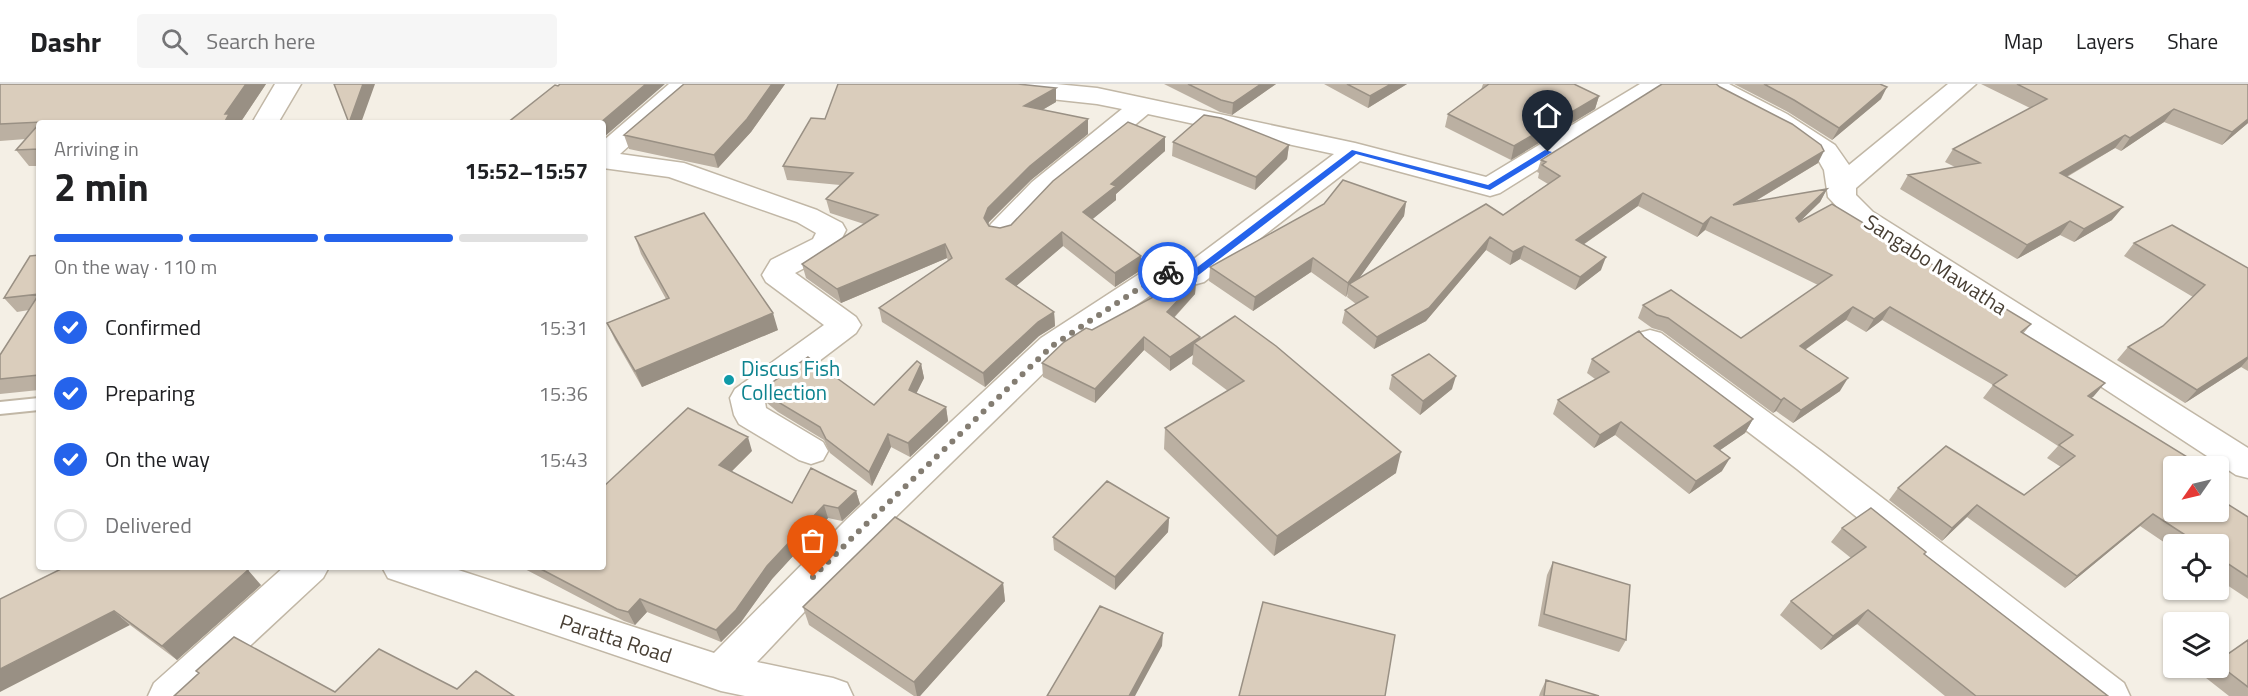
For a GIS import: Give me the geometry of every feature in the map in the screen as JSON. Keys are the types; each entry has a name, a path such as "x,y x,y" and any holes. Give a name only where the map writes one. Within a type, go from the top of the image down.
{"street":[{"path":"267,120 288,84"},
{"path":"606,152 684,84"},
{"path":"985,84 1097,96 1143,105 1355,151 1490,188 1658,84"},
{"name":"Sangabo Mawatha","path":"1712,84 1812,140 1833,160 1842,184 1842,197 1863,218 2248,465"},
{"path":"1842,184 1964,84"},
{"path":"1001,231 1042,188 1143,105"},
{"path":"721,673 860,530 1052,346 1164,272 1192,275 1355,151"},
{"path":"606,160 674,170 807,216 832,230 825,245 782,267 777,275 845,325 747,398 751,415 811,451"},
{"path":"1650,341 1809,460 2110,696"},
{"path":"168,696 307,570"},
{"name":"Paratta Road","path":"410,570 721,673 833,696"}],"lane":[{"path":"0,408 36,404"}],"building":[{"path":"0,84 246,84 225,114 229,114 226,120 36,120 36,122 0,124"},
{"path":"334,84 363,84 350,120 348,120"},
{"path":"560,84 646,84 604,120 511,120 555,85"},
{"path":"684,84 772,84 747,119 714,155 624,135"},
{"path":"838,84 1018,84 1056,88 1024,106 1088,119 1030,166 988,208 984,218 989,226 1000,228 1011,225 1053,181 1128,122 1165,137 1111,184 1116,186 1083,212 1141,256 1115,273 1062,232 1006,279 1054,312 1038,322 983,373 879,308 952,258 945,244 837,289 802,264 878,215 826,199 853,173 783,166 811,118 825,119"},
{"path":"1188,84 1261,84 1233,103 1221,100"},
{"path":"1347,84 1391,84 1370,96"},
{"path":"1489,84 1574,84 1599,96 1514,146 1448,114"},
{"path":"1662,84 1716,84 1792,124 1821,145 1824,151 1733,205 1827,189 1796,218 1799,222 1832,204 2031,324 2021,332 2105,383 2088,396 2186,456 2163,456 2163,521 2153,514 2077,576 1977,505 1952,528 1898,488 1946,446 2024,495 2075,456 2059,445 2073,435 1993,385 2007,375 1890,307 1874,319 1853,307 1800,346 1848,378 1801,410 1784,398 1781,400 1668,318 1657,315 1643,305 1671,290 1741,338 1832,275 1711,217 1703,224 1643,193 1576,240 1606,257 1580,277 1524,246 1513,252 1490,237 1429,308 1377,337 1345,310 1368,297 1349,284 1486,204 1503,215 1560,176 1542,165 1546,162 1541,160"},
{"path":"1764,84 1880,84 1887,87 1839,128"},
{"path":"2017,84 2248,84 2248,119 2232,132 2174,109 2130,138 2125,135 2060,173 2123,207 2084,229 2070,221 2027,245 1908,175 1980,163 1953,149 2047,99"},
{"path":"1204,115 1221,118 1289,145 1256,177 1173,142"},
{"path":"36,127 36,149 16,150"},
{"path":"1343,180 1406,202 1348,283 1313,258 1255,297 1210,267 1324,204"},
{"path":"704,213 773,313 635,371 607,323 669,298 635,237"},
{"path":"2172,225 2248,268 2248,357 2197,390 2128,347 2163,326 2205,285 2134,243"},
{"path":"36,255 36,294 4,298 30,256"},
{"path":"1192,276 1196,281 1167,312 1200,337 1170,357 1144,337 1095,389 1042,363 1064,342 1086,328 1092,330"},
{"path":"36,299 36,375 0,379 0,355"},
{"path":"1235,316 1276,346 1401,452 1277,536 1165,428 1244,381 1194,343"},
{"path":"1639,331 1753,419 1714,446 1730,458 1696,481 1621,422 1600,435 1558,400 1609,372 1592,359"},
{"path":"1429,354 1456,376 1423,401 1392,375"},
{"path":"808,357 874,405 917,361 921,364 909,390 946,407 908,443 888,434 869,472 826,439 820,427 773,399 763,389"},
{"path":"688,408 748,437 719,465 792,503 811,468 856,491 838,508 824,505 767,566 736,610 716,630 640,599 628,612 617,609 543,570 606,570 606,484"},
{"path":"1107,481 1169,518 1115,577 1053,537"},
{"path":"2229,505 2248,517 2248,577 2229,564 2229,534 2184,534 2165,522 2229,522"},
{"path":"1871,508 1926,552 1924,554 2108,696 1976,696 1868,610 1833,636 1791,601 1866,547 1842,528"},
{"path":"895,517 1003,583 914,682 803,607"},
{"path":"1553,562 1630,585 1626,640 1544,614"},
{"path":"59,570 248,570 162,646 114,611 0,669 0,599"},
{"path":"1263,602 1395,635 1385,696 1239,696"},
{"path":"1100,606 1163,633 1129,696 1047,696"},
{"path":"234,637 335,692 379,649 457,689 476,671 514,696 174,696 199,673 196,671"},
{"path":"2248,640 2248,687 2229,672 2229,653"},
{"path":"1546,680 1599,696 1544,696"}],"way so far":[{"path":"813,577 1052,346 1164,272 1168,272"}],"place":[{"name":"Discus Fish Collection","path":"729,380"}],"route":[{"path":"1168,272 1192,275 1355,151 1490,188 1548,152"}]}
